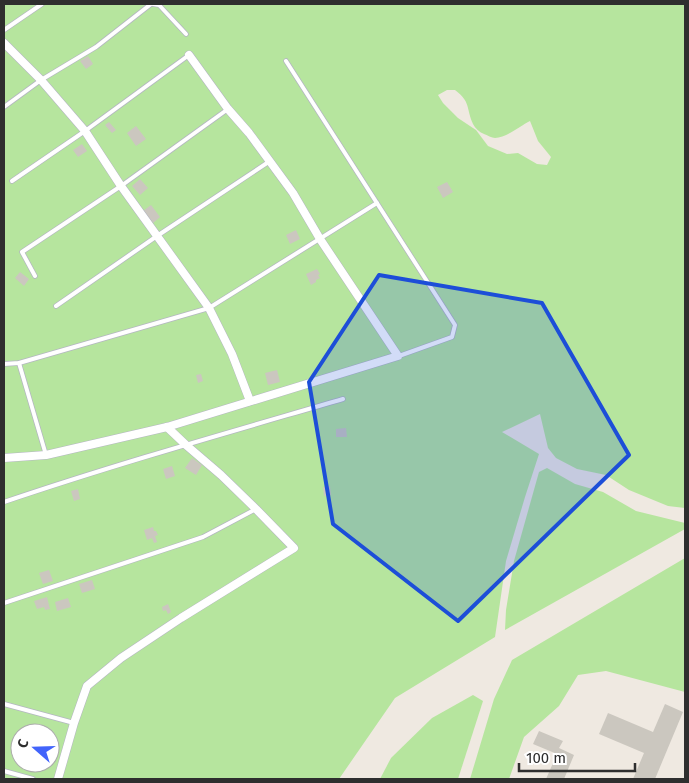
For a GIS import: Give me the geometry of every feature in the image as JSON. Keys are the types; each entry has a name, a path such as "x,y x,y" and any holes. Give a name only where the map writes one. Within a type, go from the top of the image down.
{"street":[{"path":"4,43 41,80 85,131 121,186 209,308 232,354 250,401"},
{"path":"4,458 46,455 167,427 398,356 320,239 293,193 188,55"},
{"path":"58,779 87,686 121,658 181,618 294,548 221,475 167,427"}],"lane":[{"path":"4,30 42,4"},
{"path":"4,107 41,80 96,47 152,4 159,6 186,34"},
{"path":"12,181 85,131 188,55"},
{"path":"286,61 455,325 452,337 398,356"},
{"path":"35,276 22,252 121,186 228,109"},
{"path":"56,306 270,161"},
{"path":"4,364 19,363 209,308 377,203"},
{"path":"19,363 46,455"},
{"path":"4,502 186,445 343,399"},
{"path":"4,603 203,536 256,509"},
{"path":"4,704 74,723"},
{"path":"4,771 33,779"}],"highlighted area":[{"path":"379,275 542,303 629,455 458,621 333,524 309,382"}],"green space":[{"path":"4,4 685,4 685,508 668,506 629,490 606,475 577,469 556,458 548,448 540,414 502,432 539,454 506,561 495,637 395,698 339,779 4,779","holes":["447,90 455,90 464,98 475,127 480,132 491,137 504,136 530,121 538,141 551,157 547,165 537,164 518,153 507,154 488,146 476,130 458,118 438,95"]},
{"path":"547,468 575,484 603,492 636,511 685,523 685,529 505,630 506,610 514,561 539,472"},
{"path":"685,558 685,692 606,671 578,675 559,706 524,737 509,779 470,779 494,699 512,660"},
{"path":"473,695 483,701 458,779 380,779 391,758 432,718"}],"building":[{"path":"88,56 93,64 86,69 80,61"},
{"path":"109,122 116,130 112,133 105,125"},
{"path":"136,126 146,139 136,146 127,133"},
{"path":"82,144 87,151 78,157 73,150"},
{"path":"140,179 148,188 140,195 132,186"},
{"path":"447,182 453,192 443,198 437,187"},
{"path":"151,205 160,217 152,224 143,211"},
{"path":"296,230 300,239 290,244 286,235"},
{"path":"317,269 320,278 311,285 306,274"},
{"path":"20,272 29,279 24,286 15,278"},
{"path":"277,370 280,382 268,385 265,373"},
{"path":"201,374 203,381 198,383 196,375"},
{"path":"346,428 347,437 336,437 336,429"},
{"path":"192,458 202,465 196,475 185,468"},
{"path":"172,466 175,476 166,479 163,469"},
{"path":"330,486 331,495 324,496 323,487"},
{"path":"78,489 80,499 74,501 71,491"},
{"path":"153,527 158,535 155,536 157,542 154,543 152,538 147,540 144,530"},
{"path":"49,570 53,581 43,584 39,573"},
{"path":"92,580 95,589 82,593 79,584"},
{"path":"47,597 50,609 45,610 44,607 37,609 34,601"},
{"path":"68,598 71,607 57,611 55,602"},
{"path":"168,604 171,612 168,614 166,610 163,611 162,607"},
{"path":"665,704 683,712 655,779 633,779 644,753 599,734 608,713 653,732"},
{"path":"539,731 563,741 559,748 574,755 564,779 546,779 557,754 533,744"}]}
